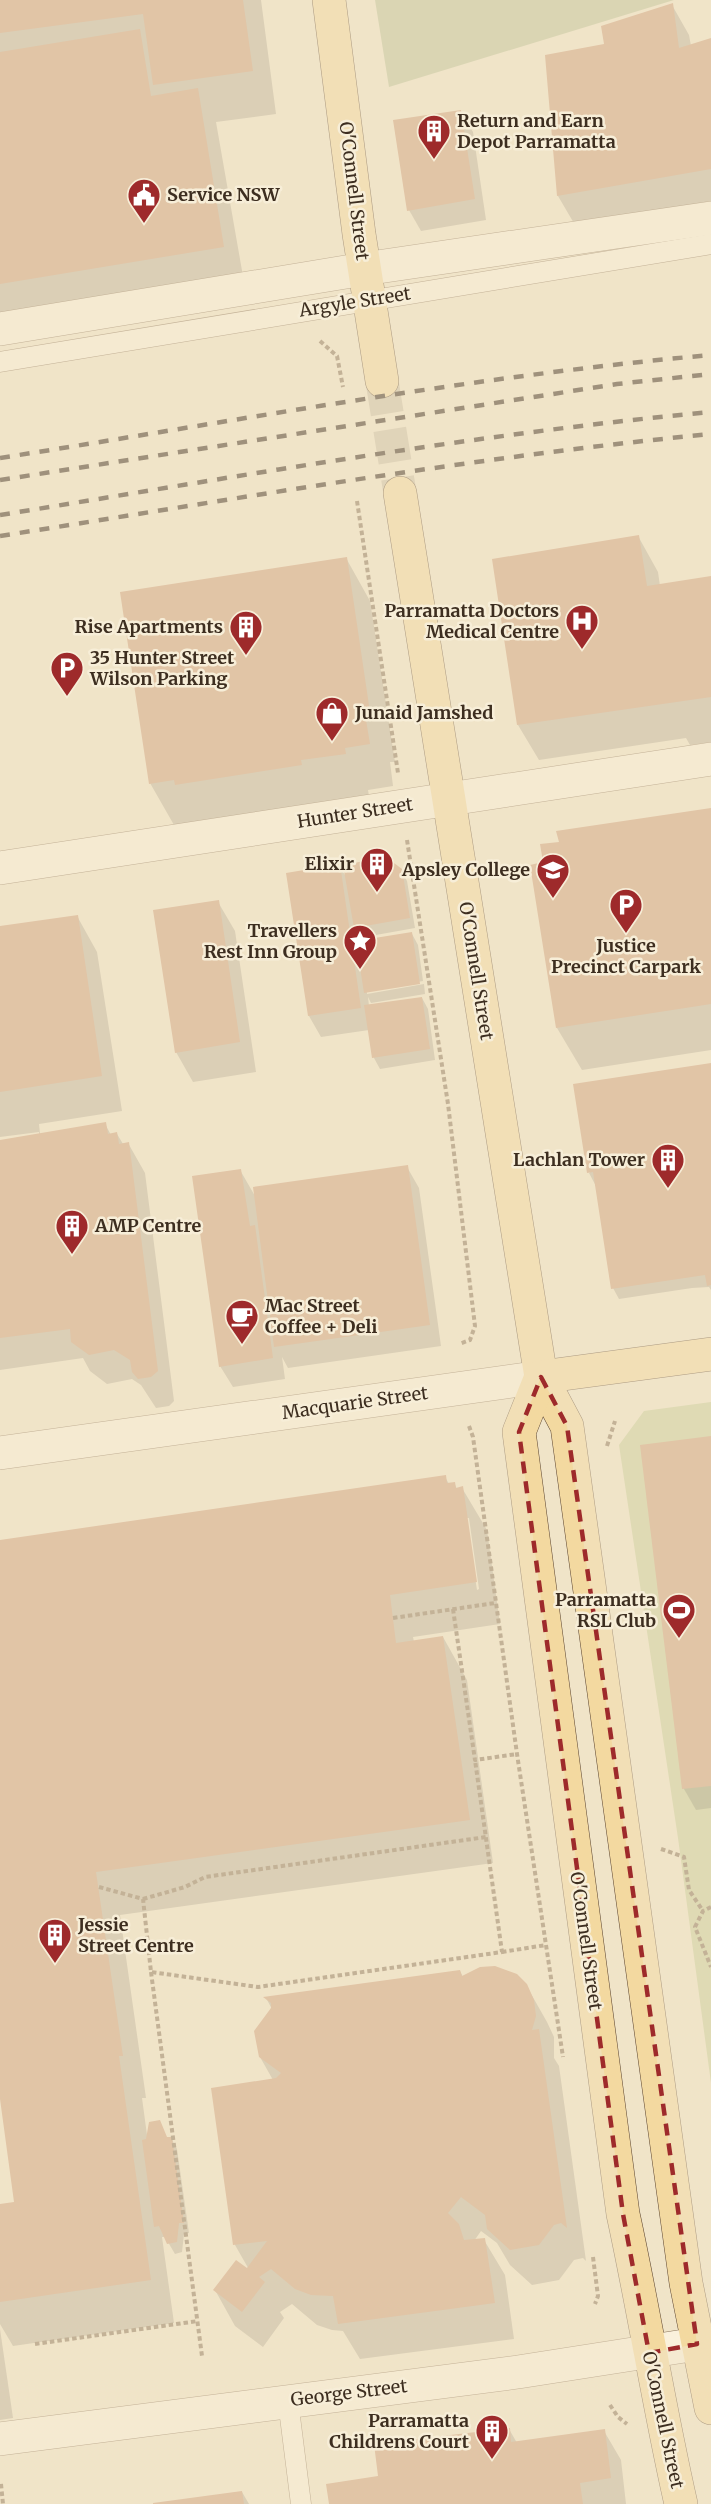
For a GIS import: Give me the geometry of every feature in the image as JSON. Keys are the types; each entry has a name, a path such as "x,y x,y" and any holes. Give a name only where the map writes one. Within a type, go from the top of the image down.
{"main road":[{"name":"O'Connell Street","path":"329,0 366,285 382,381"},
{"name":"O'Connell Street","path":"400,493 541,1377 567,1426 686,2283 711,2408"},
{"name":"Macquarie Street","path":"541,1377 711,1354"},
{"name":"O'Connell Street","path":"541,1377 519,1432 623,2214 681,2504"}],"street":[{"name":"Argyle Street","path":"0,329 366,285 711,218"},
{"name":"Hunter Street","path":"0,868 711,759"},
{"name":"Macquarie Street","path":"0,1453 541,1377"},
{"name":"George Street","path":"0,2439 649,2353 697,2344"}],"lane":[{"name":"Argyle Street","path":"0,362 366,285 711,244"},
{"path":"288,2401 301,2504"}],"path":[{"path":"320,341 337,356 343,387"},
{"path":"357,501 396,763"},
{"path":"408,847 448,1104 475,1326 470,1340 459,1344"},
{"path":"469,1426 473,1437 495,1603 563,2060"},
{"path":"393,1618 495,1603"},
{"path":"453,1609 502,1952"},
{"path":"475,1760 517,1754"},
{"path":"99,1887 143,1899 185,1887 205,1877 486,1837"},
{"path":"659,1848 684,1857 689,1890 703,1911"},
{"path":"143,1899 202,2356"},
{"path":"711,1907 703,1911 695,1927 711,1967"},
{"path":"151,1972 258,1987 546,1946"},
{"path":"591,2248 598,2296 595,2304"},
{"path":"35,2344 198,2321"},
{"path":"1,2484 3,2504"}],"highlighted area":[{"path":"541,1377 567,1426 697,2344 649,2353 623,2214 519,1432"}],"green space":[{"path":"375,0 674,0 389,87"},
{"name":"Parramatta RSL Club","path":"711,1402 711,2083 678,1838 619,1445 644,1411"}],"building":[{"path":"0,0 243,0 253,71 153,85 143,14 0,33"},
{"path":"673,3 679,48 711,38 711,169 557,196 545,55 604,44 601,26"},
{"path":"140,29 151,96 198,88 224,247 0,284 0,52"},
{"name":"Return and Earn Depot Parramatta","path":"461,110 475,199 407,211 393,120"},
{"path":"639,535 647,586 711,576 711,697 517,725 492,559"},
{"name":"Rise Apartments","path":"347,557 371,719 366,720 370,744 345,748 346,754 301,760 302,765 175,785 174,780 149,784 120,592"},
{"name":"Justice Precinct Carpark","path":"711,808 711,1004 556,1028 530,865 543,862 540,844 559,842 556,831"},
{"name":"Elixir","path":"386,857 402,869 410,918 354,928 343,865"},
{"path":"340,864 361,1008 308,1016 286,873"},
{"path":"219,900 240,1042 175,1053 153,910"},
{"path":"78,915 102,1076 0,1092 0,926"},
{"path":"412,932 420,984 364,993 356,941"},
{"path":"422,997 430,1049 372,1058 364,1005"},
{"name":"Lachlan Tower","path":"711,1063 711,1285 707,1286 705,1275 611,1289 593,1172 587,1173 573,1084"},
{"name":"AMP Centre","path":"106,1122 108,1134 117,1132 119,1144 129,1142 158,1371 151,1377 138,1379 132,1372 130,1360 114,1350 89,1355 71,1342 70,1329 0,1338 0,1140"},
{"path":"408,1165 430,1325 274,1347 253,1187"},
{"path":"241,1169 250,1226 255,1225 273,1358 219,1367 192,1176"},
{"name":"Parramatta RSL Club","path":"711,1436 711,1786 682,1789 640,1445"},
{"name":"Jessie Street Centre","path":"446,1475 447,1483 455,1482 456,1488 463,1486 477,1582 390,1595 396,1643 443,1636 470,1820 96,1872 123,2056 119,2056 151,2280 0,2302 0,2204 14,2202 0,2099 0,1540"},
{"path":"495,1966 517,1974 527,1984 534,2000 536,2016 532,2030 539,2029 567,2228 561,2223 554,2225 539,2245 510,2250 487,2229 485,2215 461,2197 448,2213 459,2224 464,2240 485,2238 495,2303 338,2324 333,2296 311,2295 295,2289 271,2269 259,2277 265,2282 242,2312 213,2290 236,2260 247,2268 267,2241 233,2245 211,2088 276,2078 281,2073 259,2057 254,2031 271,2008 271,2003 263,1997 460,1970 462,1976 480,1967"},
{"path":"160,2120 167,2137 172,2137 184,2223 179,2223 177,2242 167,2244 159,2226 154,2227 142,2140 146,2139 149,2122"},
{"name":"Parramatta Childrens Court","path":"510,2428 511,2442 605,2429 611,2478 580,2483 583,2504 329,2504 326,2484 378,2476 374,2444"},
{"path":"242,2491 244,2504 153,2504 153,2503"}],"tunnel":[{"path":"382,381 400,493"}],"railway":[{"path":"0,458 444,387 711,355"},
{"path":"0,480 617,384 711,374"},
{"path":"0,515 444,444 711,412"},
{"path":"0,536 533,454 711,434"}],"place":[{"name":"Return and Earn Depot Parramatta","path":"434,160"},
{"name":"Service NSW","path":"144,224"},
{"name":"Parramatta Doctors Medical Centre","path":"582,650"},
{"name":"Rise Apartments","path":"246,656"},
{"name":"35 Hunter Street Wilson Parking","path":"67,697"},
{"name":"Junaid Jamshed","path":"332,742"},
{"name":"Elixir","path":"377,893"},
{"name":"Apsley College","path":"553,899"},
{"name":"Justice Precinct Carpark","path":"626,934"},
{"name":"Travellers Rest Inn Group","path":"360,970"},
{"name":"Lachlan Tower","path":"668,1189"},
{"name":"AMP Centre","path":"72,1255"},
{"name":"Mac Street Coffee + Deli","path":"242,1345"},
{"name":"Parramatta RSL Club","path":"679,1639"},
{"name":"Jessie Street Centre","path":"55,1964"},
{"name":"Parramatta Childrens Court","path":"492,2460"}]}
